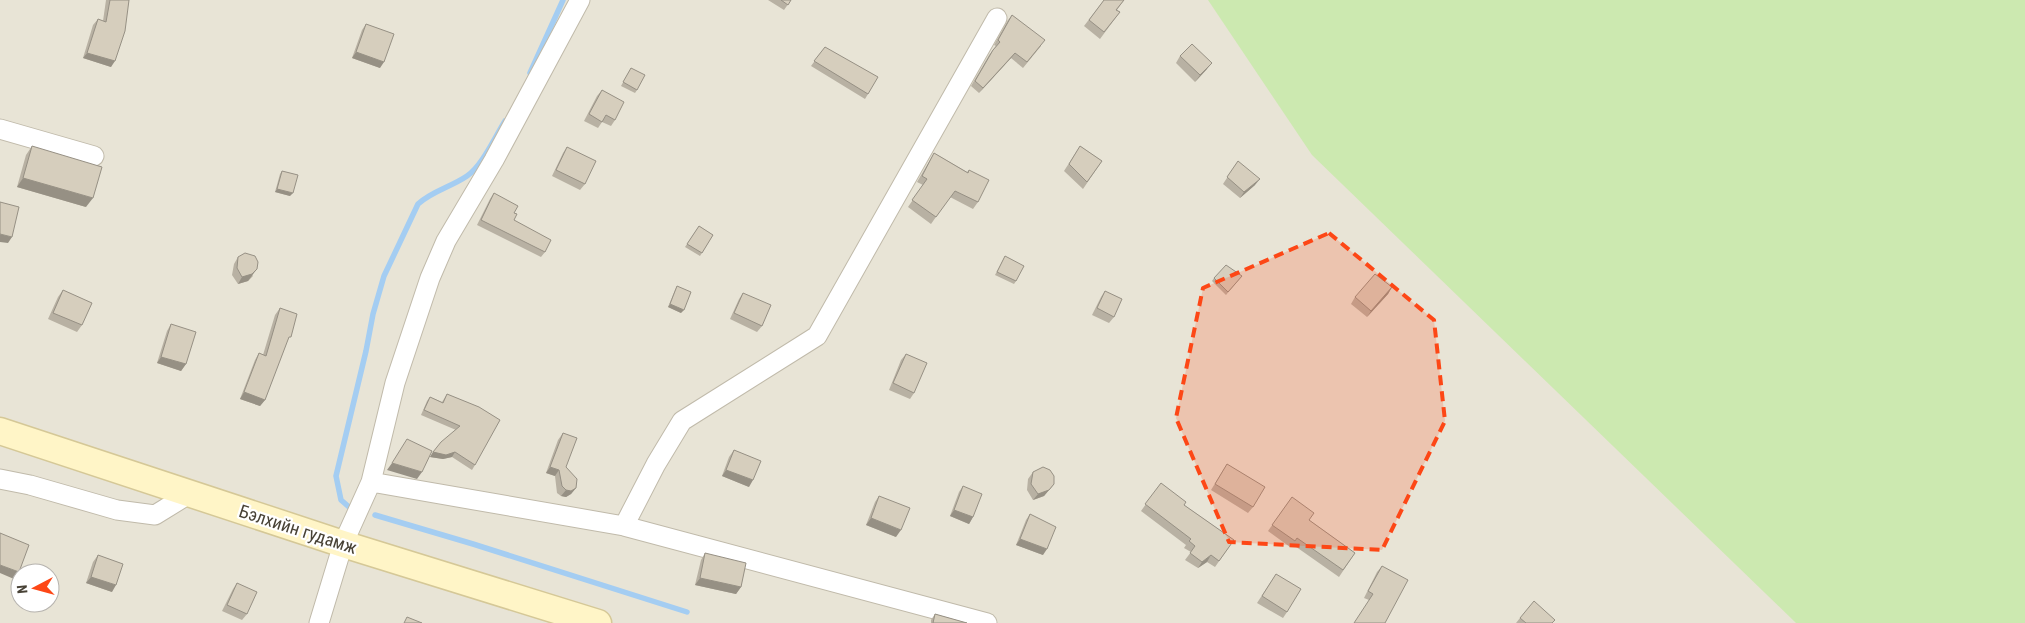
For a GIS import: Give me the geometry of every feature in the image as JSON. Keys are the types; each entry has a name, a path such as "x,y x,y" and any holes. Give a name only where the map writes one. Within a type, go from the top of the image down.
{"main road":[{"name":"Бэлхийн гудамж","path":"1,428 189,494 598,623"}],"street":[{"path":"319,623 343,544 371,482 396,383 430,278 446,240 494,160 580,0"},
{"path":"624,526 656,464 682,421 817,336 997,18"},
{"path":"0,128 94,156"},
{"path":"0,479 117,510 155,514 189,494"},
{"path":"371,482 624,526 987,623"}],"highlighted area":[{"path":"1329,233 1434,320 1445,421 1382,550 1229,542 1176,418 1203,288"}],"shaded area":[{"path":"0,0 1566,0 2025,623 0,623"}],"green space":[{"path":"1208,0 2025,0 2025,623 1796,623 1312,155"}],"building":[{"path":"110,0 129,0 125,31 115,61 87,53 98,19 106,22"},
{"path":"781,0 791,0 788,5"},
{"path":"1104,0 1124,0 1116,10 1120,12 1104,32 1089,20"},
{"path":"1012,15 1045,40 1027,62 1015,53 983,88 975,81 993,50 1000,42 998,40"},
{"path":"366,24 394,34 384,62 356,52"},
{"path":"1192,44 1212,63 1200,75 1180,56"},
{"path":"825,47 878,77 868,94 814,61"},
{"path":"631,68 645,75 637,90 623,82"},
{"path":"602,90 624,102 615,120 606,115 602,122 589,114"},
{"path":"32,146 102,167 93,198 23,178"},
{"path":"1080,146 1102,161 1087,182 1069,164"},
{"path":"567,147 596,161 585,184 556,170"},
{"path":"934,153 968,173 969,170 989,180 978,202 955,191 936,217 912,200 927,179 922,176"},
{"path":"1238,161 1260,179 1244,192 1227,177"},
{"path":"282,171 298,175 293,193 277,189"},
{"path":"494,193 518,206 514,213 517,214 514,220 551,240 545,252 481,220"},
{"path":"0,202 19,207 12,237 0,234"},
{"path":"699,226 713,235 702,253 687,244"},
{"path":"245,253 255,256 258,262 257,269 252,274 242,277 237,268 238,257"},
{"path":"1005,256 1024,266 1016,281 997,272"},
{"path":"1226,265 1242,276 1228,292 1214,278"},
{"path":"1375,274 1392,287 1371,311 1355,297"},
{"path":"677,286 691,292 684,310 670,304"},
{"path":"63,290 92,303 82,325 53,313"},
{"path":"1105,291 1122,299 1114,317 1097,308"},
{"path":"743,293 771,305 762,326 734,313"},
{"path":"280,308 297,314 291,337 289,337 265,400 244,392 259,353 266,356"},
{"path":"171,324 196,332 186,364 161,357"},
{"path":"906,354 927,363 914,393 893,383"},
{"path":"447,394 479,407 500,420 475,465 455,452 446,455 433,452 441,442 460,426 424,410 430,397 443,403"},
{"path":"563,433 577,438 566,467 577,479 576,488 571,491 566,490 562,486 559,470 550,467"},
{"path":"407,439 432,451 422,472 392,463"},
{"path":"734,450 761,461 753,480 726,470"},
{"path":"1227,464 1265,487 1253,507 1215,484"},
{"path":"1043,467 1050,470 1054,476 1054,484 1049,490 1038,494 1031,484 1033,472"},
{"path":"1161,483 1186,502 1184,505 1234,540 1219,561 1211,555 1202,562 1190,553 1195,546 1189,541 1191,539 1145,504"},
{"path":"963,486 982,494 973,517 954,510"},
{"path":"879,496 910,508 901,530 871,518"},
{"path":"1292,497 1314,513 1309,520 1355,553 1343,570 1297,538 1295,541 1272,525"},
{"path":"1030,514 1056,527 1047,549 1020,539"},
{"path":"0,533 29,545 22,563 10,563 10,569 0,565"},
{"path":"705,553 746,563 741,587 700,578"},
{"path":"98,555 123,564 116,585 91,577"},
{"path":"1382,566 1408,580 1385,623 1354,623 1373,594 1368,591"},
{"path":"1276,574 1301,589 1287,612 1262,596"},
{"path":"237,583 257,592 247,614 227,605"},
{"path":"1534,601 1555,620 1552,623 1526,623 1520,618"},
{"path":"935,614 967,623 933,623"},
{"path":"407,617 422,623 404,623"}],"waterway":[{"path":"530,73 563,0"},
{"path":"349,507 341,500 336,476 373,314 384,276 418,204 429,196 461,180 473,171 505,121"},
{"path":"375,515 687,612"}]}
